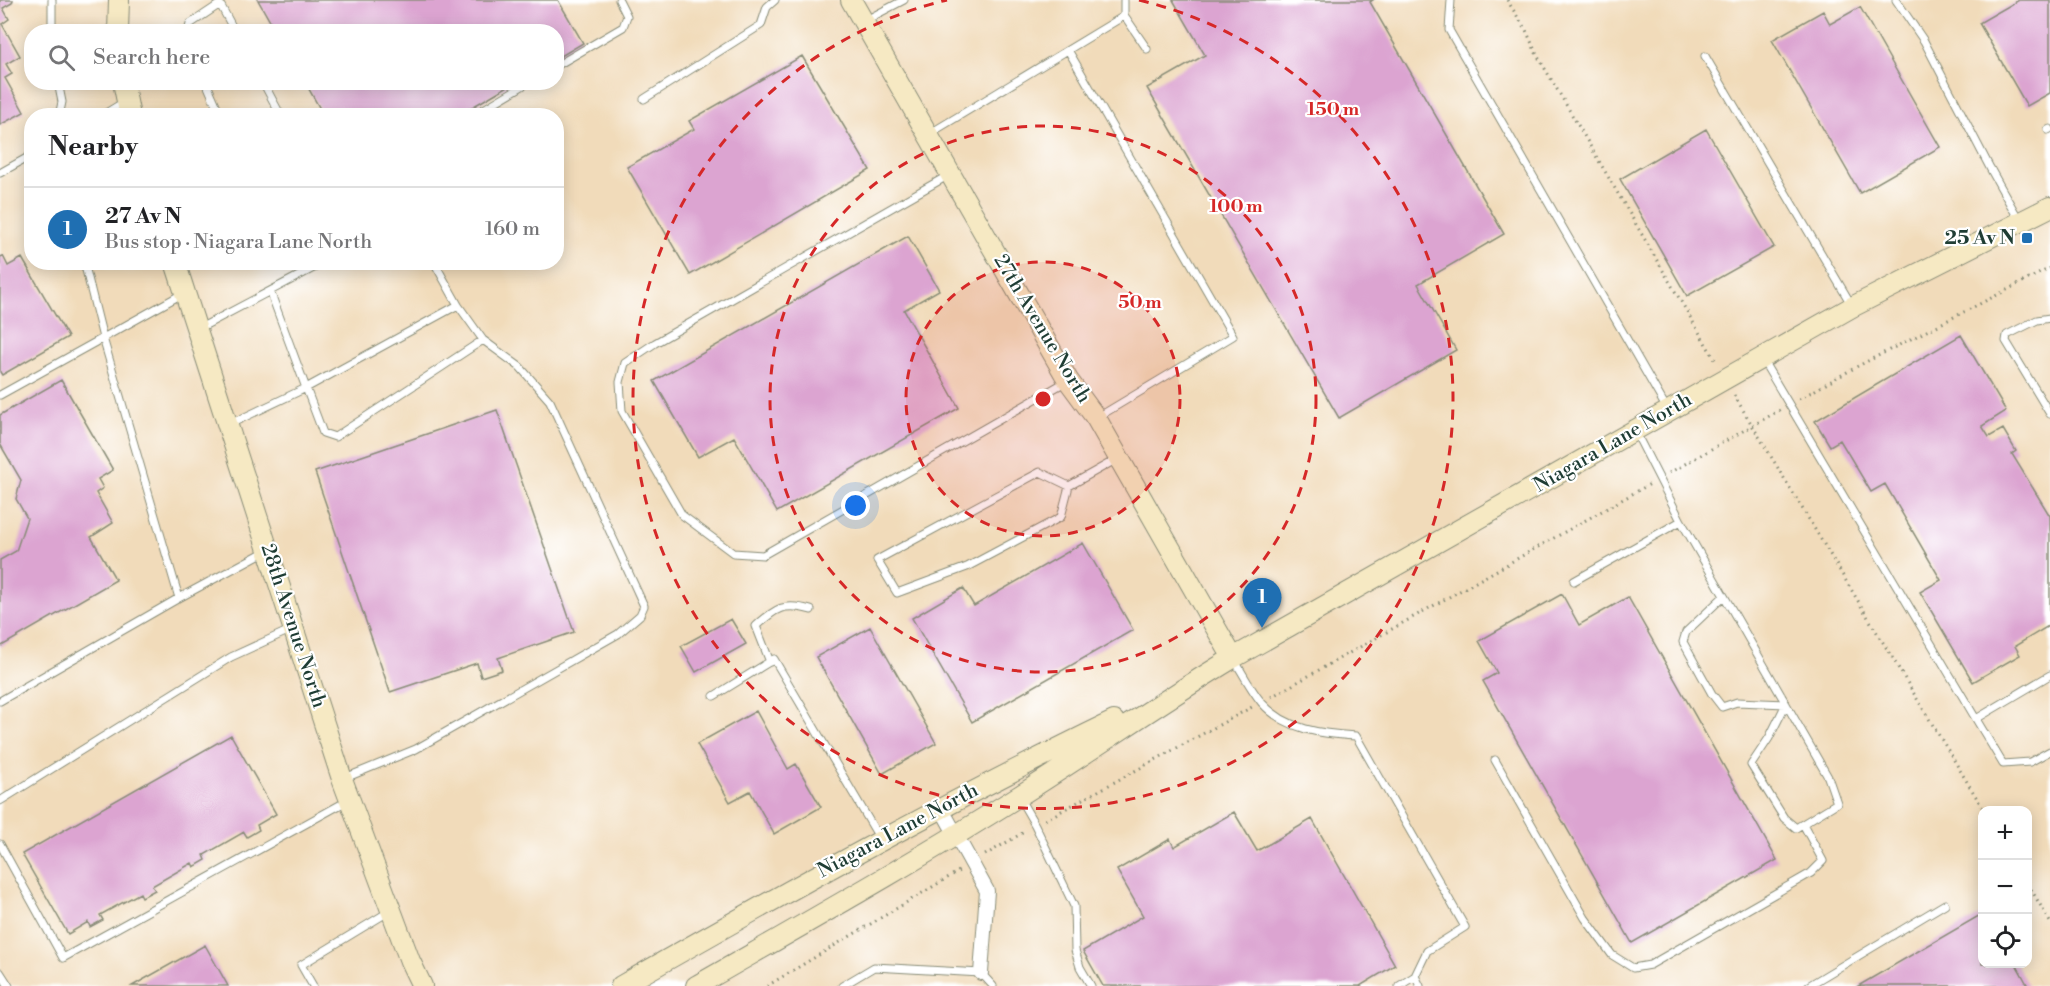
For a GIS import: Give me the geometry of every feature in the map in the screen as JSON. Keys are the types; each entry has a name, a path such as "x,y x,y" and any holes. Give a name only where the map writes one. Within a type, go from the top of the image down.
{"street":[{"path":"118,24 119,0"},
{"name":"27th Avenue North","path":"851,0 1068,380 1096,418 1233,658"},
{"name":"Niagara Lane North","path":"696,986 846,901 1019,796 1233,658 1852,307 2050,207"},
{"name":"28th Avenue North","path":"177,270 349,800 410,961 422,986"},
{"name":"Niagara Lane North","path":"621,986 820,873 1007,773 1182,689"},
{"path":"941,808 987,891 981,973"}],"lane":[{"path":"52,0 52,24"},
{"path":"564,61 622,27 627,16 619,0"},
{"path":"644,99 760,25 767,7 775,0"},
{"path":"864,21 904,0"},
{"path":"1124,0 1124,15 1147,49"},
{"path":"1451,0 1449,30 1668,411"},
{"path":"1896,0 1924,41 2020,222"},
{"path":"190,24 220,4 231,24"},
{"path":"929,134 1124,15"},
{"path":"1068,50 1233,336 1096,418"},
{"path":"1705,56 1852,307"},
{"path":"60,90 61,108"},
{"path":"210,90 217,108"},
{"path":"267,90 277,108"},
{"path":"485,108 516,90"},
{"path":"0,173 24,160"},
{"path":"951,174 655,343 625,363 620,382 622,411 682,515 733,553 763,555 1068,380"},
{"path":"86,270 103,338 179,598"},
{"path":"196,330 310,270"},
{"path":"342,779 416,748 618,634 640,615 644,606 550,401 520,367 483,340 458,305 438,270"},
{"path":"270,291 323,433 335,437 483,340"},
{"path":"0,395 184,293"},
{"path":"228,425 306,388 458,305"},
{"path":"2050,318 2037,320 2007,335 2006,340 2050,414"},
{"path":"1761,358 2003,764 2030,762 2050,751"},
{"path":"1634,431 1681,521 1828,777 1838,803 1796,828 1784,818 1751,765 1769,738 1785,704"},
{"path":"1069,486 1040,472 877,560 897,593 967,567 1061,517 1069,486 1119,458"},
{"path":"1574,581 1681,521"},
{"path":"0,701 269,549"},
{"path":"1724,596 1686,632 1683,642 1712,694 1722,707 1737,702 1785,704"},
{"path":"770,662 756,626 774,611 793,605 811,610"},
{"path":"0,801 231,657 293,628"},
{"path":"1233,658 1261,702 1272,713 1299,729 1356,736 1465,927 1427,951 1415,976 1399,986"},
{"path":"714,696 774,659 881,841"},
{"path":"1976,719 2050,675"},
{"path":"1495,760 1585,918 1612,955 1633,968 1650,965 1811,873 1823,861 1803,824"},
{"path":"1019,796 1074,906 1075,950 1080,967 1090,986"},
{"path":"0,844 63,958 349,800"},
{"path":"1808,986 1945,904"},
{"path":"313,986 301,965 392,910"},
{"path":"842,986 874,967 981,973 993,986"},
{"path":"0,972 9,986"},
{"path":"1415,976 1420,986"}],"path":[{"path":"1507,0 1715,360"},
{"path":"767,986 1035,825 1374,640 1858,366 2050,268"},
{"path":"1735,396 1982,806"},
{"path":"2032,891 2050,922"}],"building":[{"path":"0,0 13,0 3,8 9,19 2,24 20,56 6,64 12,74 5,78 24,112 0,125"},
{"path":"258,0 558,0 583,43 564,54 564,24 272,24"},
{"path":"1173,0 1373,0 1370,2 1504,234 1418,284 1456,350 1339,418 1147,88 1205,55"},
{"path":"2019,0 2050,0 2050,93 2027,106 1979,23"},
{"path":"1860,7 1940,147 1860,193 1772,40 1823,11 1830,24"},
{"path":"802,56 870,170 690,275 627,167 694,129 689,121"},
{"path":"309,90 501,90 471,108 320,108"},
{"path":"1706,129 1774,247 1687,296 1620,179"},
{"path":"908,236 939,290 904,310 959,408 777,512 734,437 698,457 654,381"},
{"path":"3,256 8,266 22,258 24,270 29,270 68,337 2,375 0,372 0,257"},
{"path":"1961,335 2006,411 1982,426 1989,437 2003,429 2016,451 2012,454 2050,516 2050,625 2015,646 2020,655 1973,682 1920,592 1941,580 1885,484 1871,492 1840,440 1830,446 1815,421"},
{"path":"61,380 113,470 98,479 103,488 96,493 113,523 91,537 116,580 0,647 0,560 16,551 27,518 16,499 21,480 0,444 0,415"},
{"path":"497,410 574,632 498,658 502,670 481,677 477,663 390,692 315,472"},
{"path":"1083,543 1133,630 972,722 912,618 963,588 974,606"},
{"path":"1562,594 1579,625 1628,597 1777,860 1632,943 1483,681 1497,673 1479,641"},
{"path":"731,619 746,644 696,672 681,646"},
{"path":"870,627 936,743 882,774 816,657"},
{"path":"756,711 788,769 796,764 821,807 774,834 750,791 730,802 697,744"},
{"path":"231,735 276,814 257,825 259,830 247,837 244,832 204,855 206,860 194,867 192,863 152,886 155,890 142,897 140,893 100,915 103,920 90,927 88,922 68,934 22,854"},
{"path":"1234,812 1257,851 1312,819 1395,965 1360,986 1103,986 1083,951 1143,916 1117,870 1170,839 1174,847"},
{"path":"1978,916 1978,968 2018,968 2028,986 1858,986"},
{"path":"205,945 228,986 132,986"}],"place":[{"name":"25 Av N","path":"2027,238"},
{"name":"27 Av N","path":"1262,628"}]}
